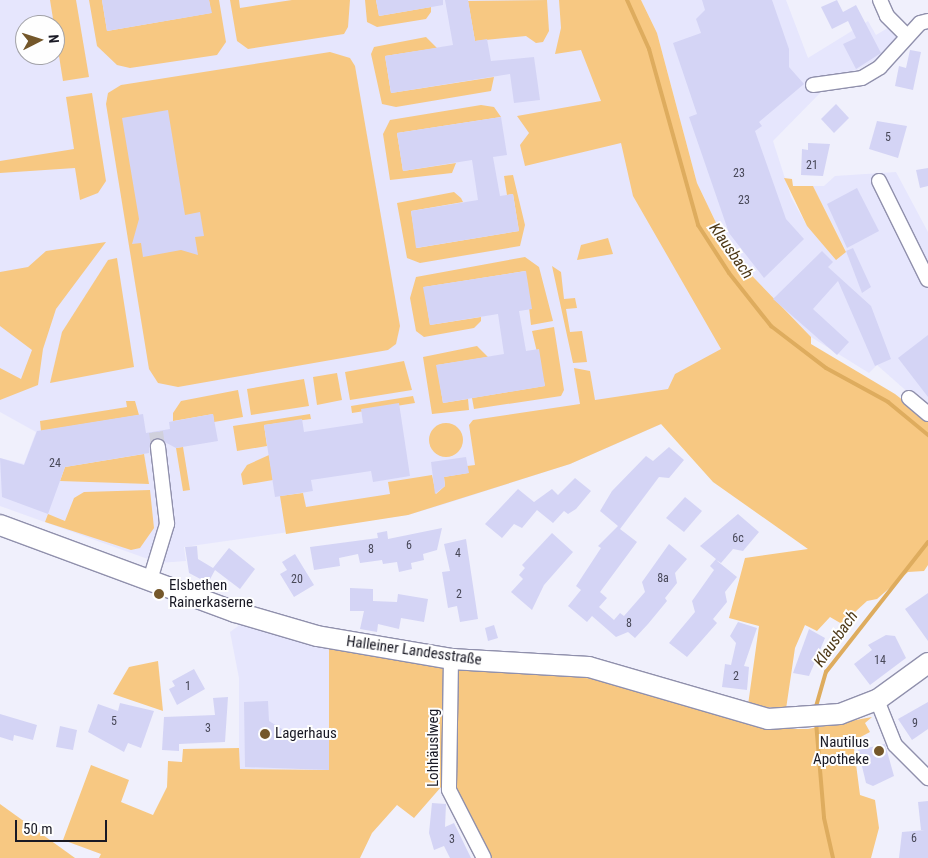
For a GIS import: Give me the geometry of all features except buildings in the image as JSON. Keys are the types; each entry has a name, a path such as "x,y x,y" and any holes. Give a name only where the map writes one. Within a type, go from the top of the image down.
{"main road":[{"name":"Halleiner Landesstraße","path":"0,525 281,627 451,659 589,667 738,714 794,721 840,714 877,700 928,664"}],"street":[{"path":"880,0 887,16 906,35"},
{"path":"813,85 862,78 880,66 906,35 928,21"},
{"path":"879,181 928,280"},
{"path":"909,398 928,414"},
{"path":"150,580 167,524 158,448"},
{"name":"Lohhäuslweg","path":"451,659 449,790 484,858"},
{"path":"877,700 895,745 928,778"}],"shaded area":[{"path":"0,0 582,0 760,381 570,464 448,503 408,515 184,547 186,561 159,563 0,506 0,458 24,464 36,432 0,412"},
{"path":"50,0 76,0 89,77 63,81 60,65 65,65 65,15 52,15"},
{"path":"89,0 102,0 107,31 211,13 209,0 219,0 226,42 217,55 130,68 117,65 97,46"},
{"path":"230,0 239,0 240,8 292,0 350,0 348,27 344,34 248,49 237,41"},
{"path":"365,0 376,0 379,16 431,7 431,12 426,19 377,27 367,22"},
{"path":"547,0 549,31 543,42 536,43 526,36 475,41 468,1"},
{"path":"559,0 641,0 657,33 697,183 731,254 811,337 811,344 895,394 928,420 928,565 924,571 908,572 877,599 867,601 842,624 830,617 817,631 805,625 795,648 786,709 748,705 759,626 729,618 745,558 808,549 713,482 661,424 570,464 408,515 286,534 280,496 303,493 306,507 390,494 388,482 432,475 436,494 445,486 444,477 468,473 467,466 475,465 469,425 473,420 580,404 574,368 590,371 595,400 668,389 675,374 721,349 633,196 621,143 525,166 520,145 529,133 517,116 601,101 581,50 555,54 561,28"},
{"path":"641,0 786,0 808,58 868,21 876,35 891,26 898,37 884,55 857,70 817,78 822,91 773,141 791,197 807,226 846,251 813,186 824,186 835,176 896,172 928,232 928,410 877,365 869,373 811,337 731,254 697,183 657,33"},
{"path":"426,37 437,48 385,56 391,93 494,77 491,91 396,107 382,104 371,54 374,47"},
{"path":"330,52 350,58 355,66 400,326 396,344 388,350 178,387 158,383 149,369 106,104 108,93 121,85"},
{"path":"92,93 106,181 98,193 80,200 75,168 0,173 0,161 74,149 66,97"},
{"path":"481,105 494,107 501,117 397,133 403,171 456,163 452,173 390,180 383,134 390,120"},
{"path":"513,175 525,225 520,246 420,263 407,258 397,203 454,192 463,202 411,211 417,248 519,231 513,194 507,195 504,176"},
{"path":"784,178 792,179 793,186 813,186 846,252 836,260 807,226"},
{"path":"608,238 613,254 577,260 581,245"},
{"path":"106,242 56,309 43,349 38,385 0,400 0,368 21,379 32,350 0,326 0,272 28,267 46,251"},
{"path":"525,257 539,267 553,321 531,325 525,271 424,287 430,325 481,317 481,321 474,328 424,337 416,331 410,298 416,277"},
{"path":"117,258 134,367 50,383 62,332 108,260"},
{"path":"552,266 561,272 564,299 575,298 577,308 566,309 570,332 582,331 587,362 573,363"},
{"path":"554,327 564,390 561,396 474,409 472,398 545,386 532,331"},
{"path":"477,346 488,357 437,365 443,403 468,399 469,410 432,414 423,357"},
{"path":"404,361 412,390 350,400 345,372"},
{"path":"337,373 342,400 317,405 313,377"},
{"path":"304,379 309,406 251,415 247,389"},
{"path":"238,390 243,417 214,422 213,414 173,421 173,413 181,401"},
{"path":"413,396 415,403 352,413 351,406"},
{"path":"126,401 135,401 139,415 41,431 40,421 127,407"},
{"path":"310,414 311,419 264,425 267,446 237,451 233,426"},
{"path":"446,423 458,428 463,440 458,452 446,457 434,452 429,440 434,428"},
{"path":"183,447 190,490 183,491 176,448"},
{"path":"144,454 149,484 60,481 65,467"},
{"path":"269,455 273,480 243,485 241,474 247,465"},
{"path":"150,490 154,528 140,548 131,550 45,522 48,514 65,521 74,498 84,492"},
{"path":"241,624 329,646 329,770 239,769 239,678 230,632"},
{"path":"329,646 610,681 766,729 808,729 872,717 865,723 870,732 853,741 860,795 875,800 879,828 871,858 484,858 448,779 414,818 397,805 372,833 360,858 99,858 101,854 63,840 91,765 129,780 121,802 153,815 167,787 168,761 182,762 183,749 239,748 240,769 329,770"},
{"path":"158,661 163,711 113,694 129,667"},
{"path":"0,804 75,858 0,858"}],"waterway":[{"name":"Klausbach","path":"627,0 649,49 698,225 729,273 771,326 826,368 888,402 928,435"},
{"name":"Klausbach","path":"815,710 826,672 928,542"},
{"name":"Klausbach","path":"816,722 824,818 833,858"}],"tunnel":[{"path":"156,432 158,447"}],"place":[{"name":"Elsbethen Rainerkaserne","path":"159,594"},
{"name":"Lagerhaus","path":"265,734"},
{"name":"Nautilus Apotheke","path":"879,751"}]}
